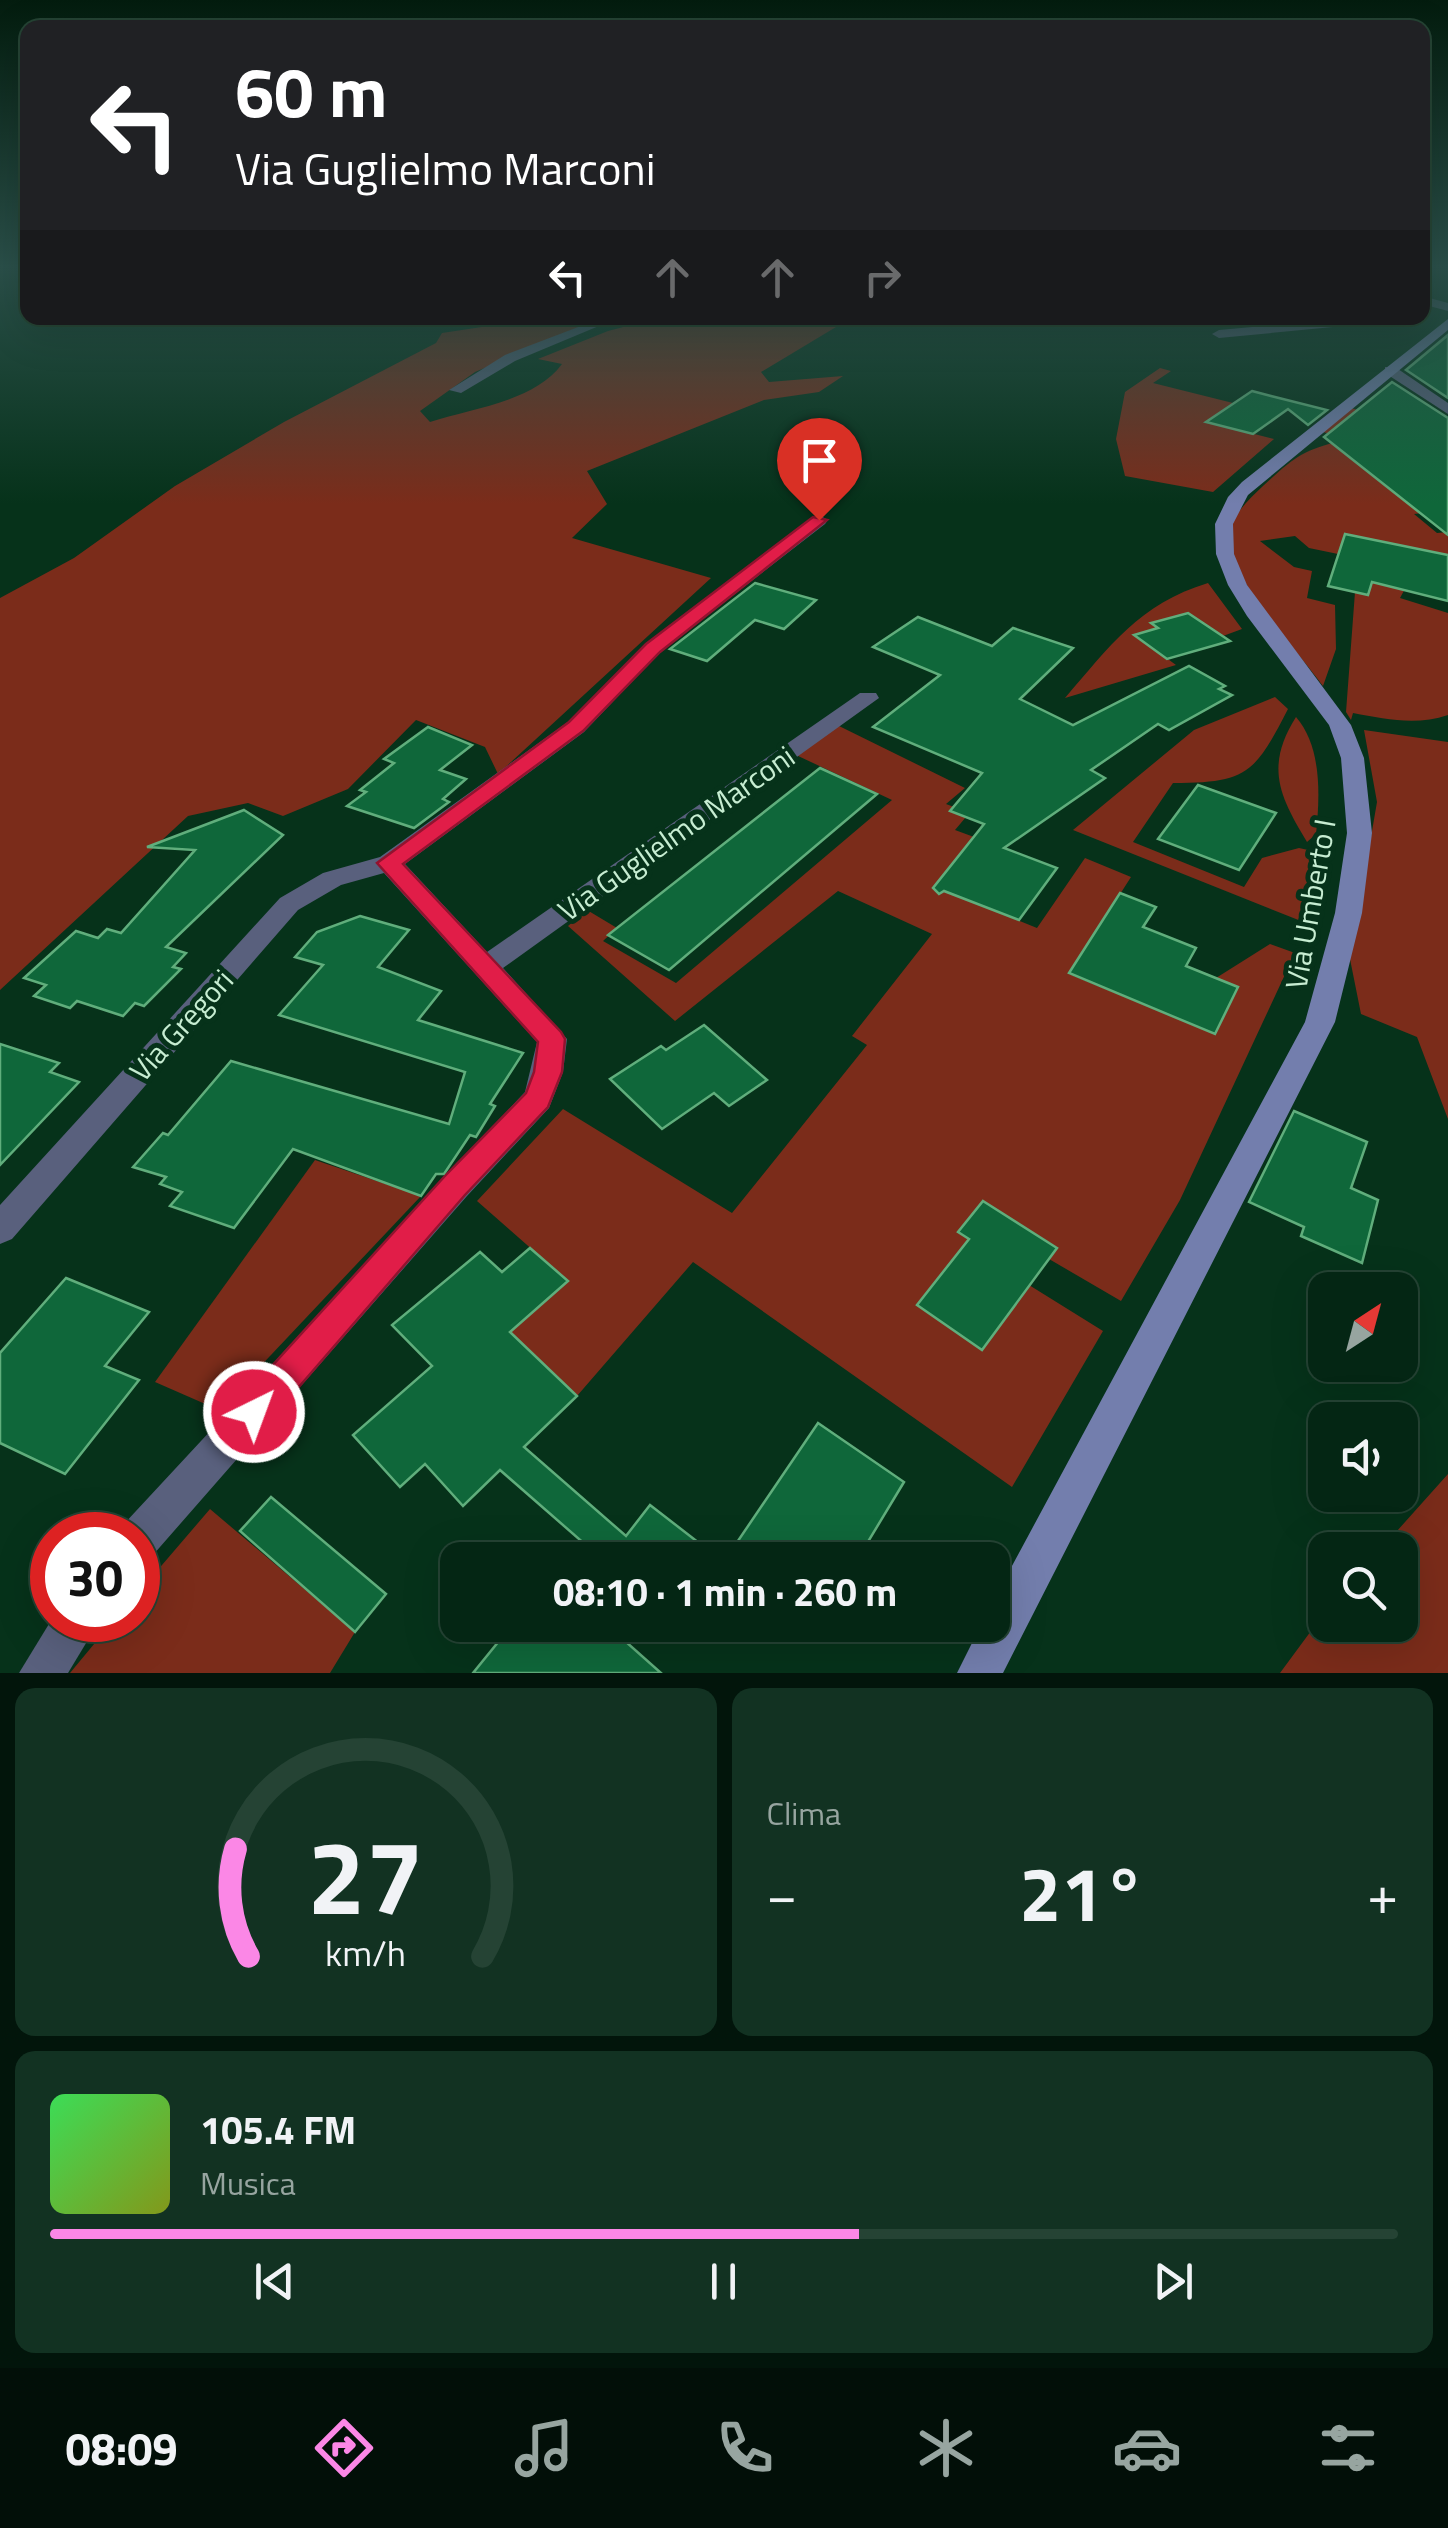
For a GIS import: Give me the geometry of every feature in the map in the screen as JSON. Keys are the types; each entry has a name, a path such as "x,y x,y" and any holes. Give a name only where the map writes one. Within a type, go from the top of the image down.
{"main road":[{"name":"Via Umberto I","path":"978,1673 1320,1022 1349,902 1359,826 1359,774 1340,725 1248,604 1230,572 1224,548 1225,527 1234,499 1418,347"}],"street":[{"path":"456,390 510,358 538,347"},
{"path":"1390,370 1448,410"},
{"path":"160,1515 454,1186 538,1099 548,1072 552,1039 389,863 576,726 653,648 819,520"},
{"name":"Via Guglielmo Marconi","path":"485,967 868,698"},
{"name":"Via Gregori","path":"0,1228 289,904 332,878 389,863"},
{"path":"41,1673 63,1642"}],"shaded area":[{"path":"428,347 534,347 475,372 420,411 430,422 483,408 535,387 562,364 538,359 568,347 803,347 761,372 769,382 843,376 819,392 764,400 587,471 607,504 572,538 711,578 498,774 485,747 416,720 348,789 283,816 248,803 188,816 0,990 0,598 74,558 175,486 284,422"},
{"path":"1160,368 1171,371 1153,383 1233,403 1207,422 1274,439 1213,492 1125,476 1116,439 1125,392"},
{"path":"1348,407 1437,434 1375,478 1384,485 1400,484 1440,511 1414,514 1437,533 1448,532 1448,570 1419,563 1400,598 1448,613 1448,715 1412,721 1353,713 1351,720 1346,712 1355,592 1368,594 1383,542 1345,534 1338,554 1309,548 1295,536 1260,541 1294,567 1312,571 1307,598 1335,605 1336,649 1323,686 1268,616 1233,558 1229,535 1239,511 1292,461 1343,440 1316,430"},
{"path":"1208,583 1242,629 1223,636 1188,613 1152,623 1158,628 1135,635 1176,665 1065,698 1112,644 1144,615"},
{"path":"1275,697 1288,709 1257,761 1234,776 1173,783 1133,842 1244,887 1262,858 1299,848 1322,853 1306,923 1073,830 1194,730"},
{"path":"1296,717 1311,743 1317,772 1316,834 1307,842 1289,810 1279,781 1281,751"},
{"path":"837,725 965,788 946,804 954,807 951,811 966,817 955,830 974,837 935,887 1037,928 1085,858 1131,877 1069,974 1215,1034 1238,987 1216,978 1270,944 1295,953 1180,1200 1121,1301 1049,1259 1057,1247 983,1201 959,1231 969,1239 917,1304 982,1350 1029,1285 1103,1331 1012,1487 693,1262 577,1396 493,1347 568,1281 477,1201 563,1109 732,1213 867,1045 852,1036 932,934 838,891 675,1021 568,926 587,910 617,928 603,941 676,983 892,800 796,755"},
{"path":"1364,730 1448,742 1448,1119 1417,1037 1361,1014 1350,959 1377,802"},
{"path":"315,1160 421,1196 219,1410 155,1382"},
{"path":"1448,1474 1448,1673 1280,1673 1308,1635 1308,1642 1418,1642 1418,1532 1396,1532"},
{"path":"210,1509 355,1632 330,1673 70,1673 96,1642 160,1642 160,1567"}],"building":[{"path":"1434,347 1448,347 1448,398 1406,370"},
{"path":"1392,382 1448,418 1448,535 1324,437"},
{"path":"1252,391 1327,410 1308,425 1288,409 1253,434 1206,422"},
{"path":"1345,534 1448,555 1448,601 1372,582 1368,595 1328,586"},
{"path":"755,583 816,600 784,629 755,620 707,661 670,649"},
{"path":"1188,613 1230,641 1167,659 1134,635 1158,628 1151,623"},
{"path":"918,617 992,646 1013,628 1073,648 1020,699 1073,725 1189,666 1225,686 1219,689 1232,695 1169,730 1158,724 1091,770 1105,778 1004,848 1057,868 1019,920 944,891 939,894 933,888 984,824 950,811 982,773 873,727 940,675 873,647"},
{"path":"428,727 472,745 440,770 466,779 443,799 449,802 414,828 347,806 366,792 360,790 394,763 384,759"},
{"path":"820,768 877,794 669,970 608,935"},
{"path":"1198,785 1276,813 1239,870 1158,839"},
{"path":"244,810 283,835 166,947 186,953 173,967 181,969 144,1006 135,1003 123,1016 77,1001 70,1008 34,996 46,985 24,978 76,931 98,938 107,929 121,933 195,850 147,847"},
{"path":"1120,893 1156,907 1143,927 1196,948 1186,966 1238,987 1215,1034 1069,973"},
{"path":"360,916 409,930 378,967 441,991 418,1020 523,1053 490,1104 495,1106 476,1137 470,1135 444,1174 436,1174 421,1196 293,1149 234,1228 170,1206 182,1192 160,1184 166,1177 133,1167 163,1133 168,1135 231,1061 449,1124 465,1072 279,1015 323,965 295,957 317,932"},
{"path":"704,1025 767,1080 729,1106 714,1093 662,1129 610,1079 661,1046 666,1050"},
{"path":"0,1044 59,1063 50,1072 79,1082 0,1165"},
{"path":"1294,1111 1367,1142 1351,1188 1378,1200 1362,1263 1301,1236 1304,1227 1249,1202"},
{"path":"983,1201 1057,1248 982,1350 917,1305 969,1239 958,1232"},
{"path":"530,1248 568,1281 510,1332 577,1396 524,1447 626,1536 650,1505 698,1542 582,1542 500,1470 463,1506 425,1464 400,1487 353,1435 432,1366 392,1325 480,1252 502,1272"},
{"path":"66,1278 149,1312 105,1366 139,1380 65,1474 0,1443 0,1353"},
{"path":"818,1423 904,1482 868,1542 737,1542"},
{"path":"271,1497 386,1594 355,1632 240,1531"},
{"path":"498,1642 626,1642 661,1673 473,1673"}],"route":[{"path":"254,1412 454,1186 538,1099 548,1072 552,1039 389,863 576,726 653,648 819,520"}]}
